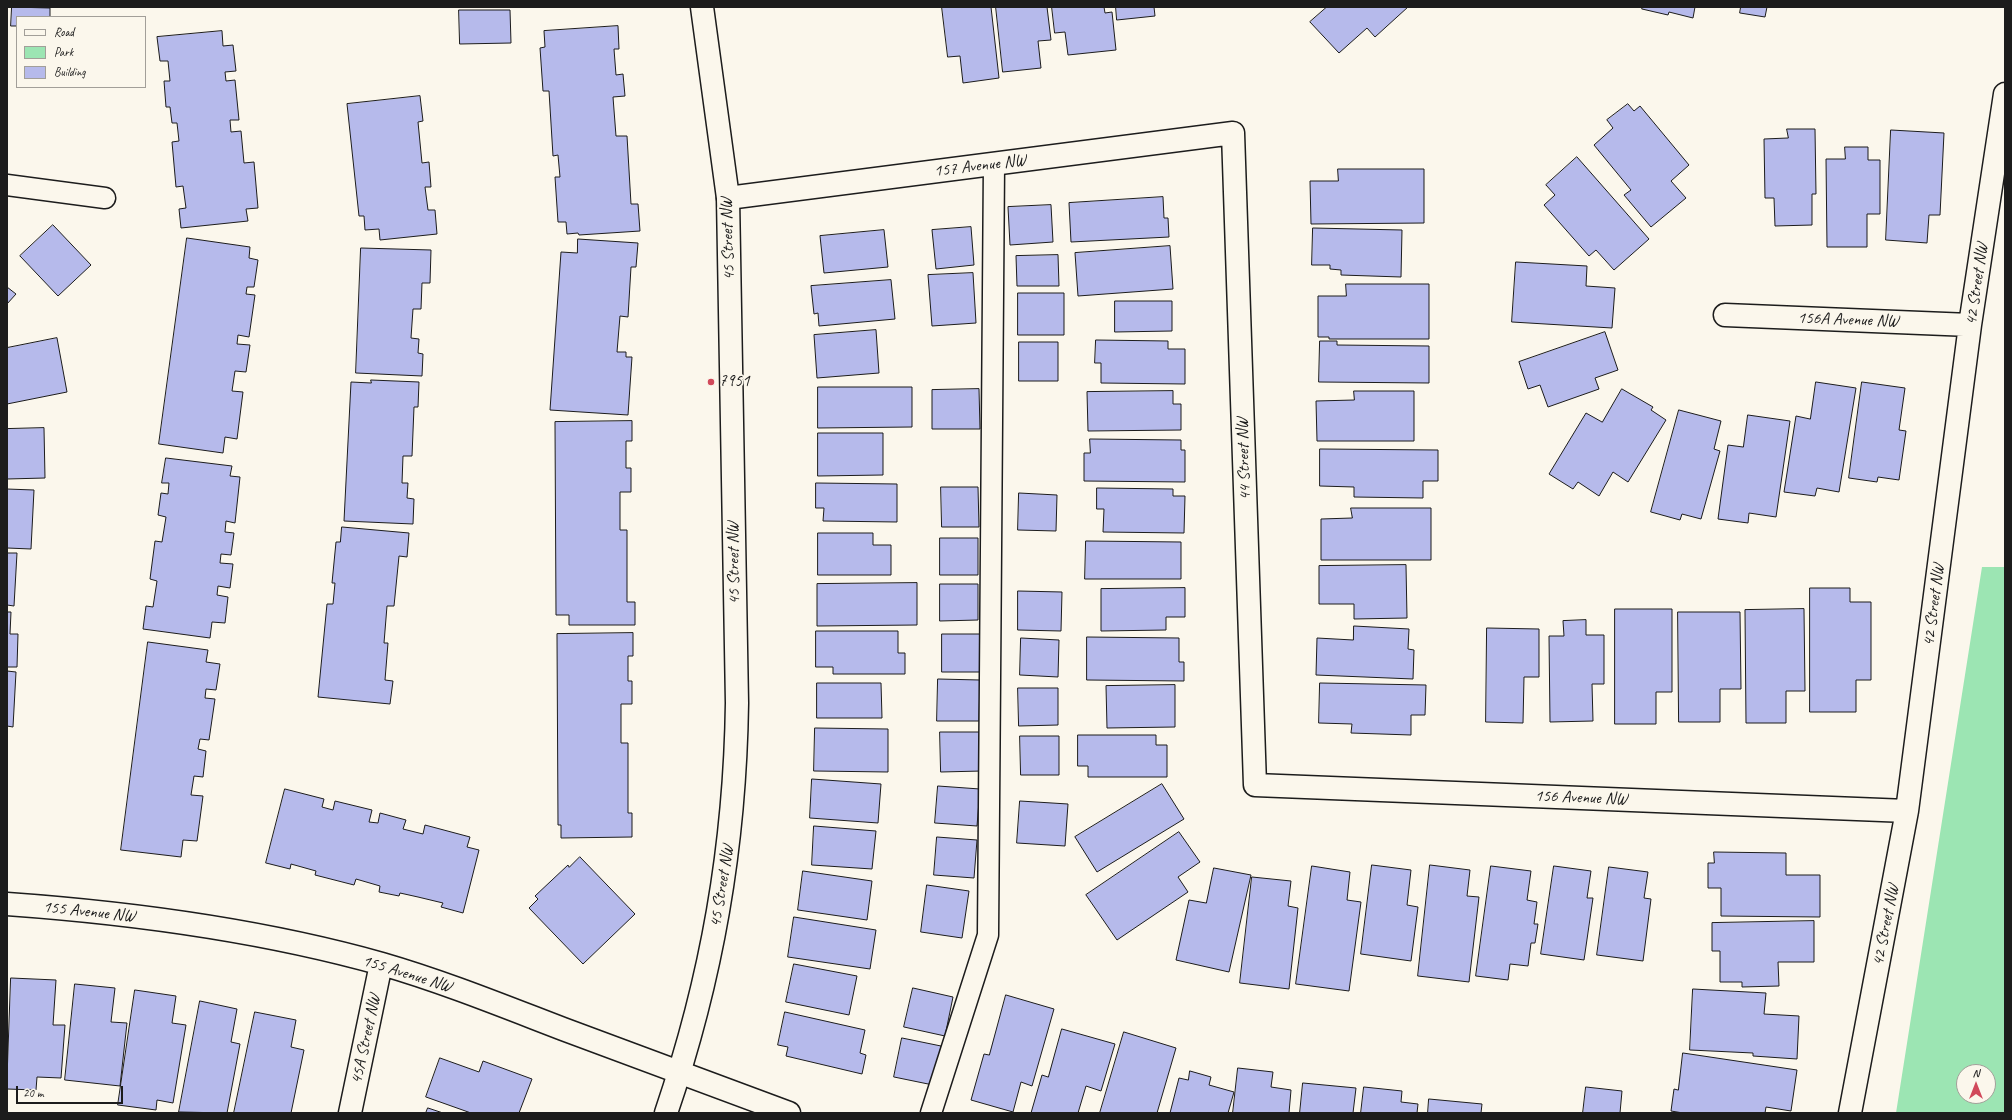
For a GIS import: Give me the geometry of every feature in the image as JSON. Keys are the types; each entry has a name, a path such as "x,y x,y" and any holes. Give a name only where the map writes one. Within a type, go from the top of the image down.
{"street":[{"name":"45 Street NW","path":"666,1113 680,1073 708,968 721,900 730,831 736,765 728,198 702,7"},
{"name":"42 Street NW","path":"1850,1113 1907,811 1970,325 2005,94"},
{"name":"157 Avenue NW","path":"728,198 1233,133"},
{"name":"44 Street NW","path":"1233,133 1255,785"},
{"name":"156A Avenue NW","path":"1725,315 1970,325"},
{"name":"156 Avenue NW","path":"1255,785 1907,811"},
{"name":"155 Avenue NW","path":"7,904 130,915 240,933 382,964 450,986 789,1113"},
{"name":"45A Street NW","path":"350,1113 382,964"}],"lane":[{"path":"931,1113 988,934 994,164"},
{"path":"7,186 105,198"}],"green space":[{"path":"1982,567 2005,567 2005,1113 1896,1113"}],"building":[{"path":"12,7 50,8 50,16 16,16 16,26 11,26"},
{"path":"942,7 991,7 999,78 963,83 960,56 948,57"},
{"path":"996,7 1047,7 1051,40 1038,41 1041,68 1003,72"},
{"path":"1052,7 1104,7 1105,13 1112,12 1116,50 1068,55 1065,32 1055,33"},
{"path":"1116,7 1154,7 1155,16 1117,20"},
{"path":"1327,7 1408,7 1375,37 1367,28 1339,53 1310,22"},
{"path":"1643,7 1695,7 1693,18 1669,12 1668,15 1642,9"},
{"path":"1741,7 1767,7 1765,17 1740,13"},
{"path":"459,10 510,10 511,43 460,44"},
{"path":"618,26 619,49 614,49 616,75 623,74 625,96 613,97 616,136 627,136 631,204 638,204 640,231 579,235 578,233 567,234 566,222 558,222 555,177 560,177 558,155 553,156 549,91 543,91 540,48 545,47 544,31"},
{"path":"222,31 223,46 233,45 236,71 225,72 226,81 235,80 239,120 230,120 231,132 241,131 244,163 254,162 258,208 246,209 248,221 181,228 179,209 186,208 183,186 176,187 172,142 179,141 177,123 172,123 170,107 166,107 164,81 170,81 168,61 160,61 157,37"},
{"path":"420,96 423,121 418,122 422,163 429,162 431,187 425,187 428,210 435,210 437,234 380,240 379,229 365,230 364,216 359,216 347,104"},
{"path":"1628,104 1634,111 1640,106 1689,165 1671,181 1686,198 1651,227 1624,195 1631,190 1594,145 1613,128 1607,120"},
{"path":"1787,129 1815,129 1816,194 1812,194 1812,225 1775,226 1774,198 1765,198 1764,139 1788,138"},
{"path":"1891,130 1944,133 1940,215 1929,215 1927,243 1886,240"},
{"path":"1845,147 1868,147 1868,160 1880,160 1880,214 1867,214 1867,247 1827,247 1826,159 1845,159"},
{"path":"1577,157 1649,239 1614,270 1596,250 1589,256 1544,205 1555,195 1546,185"},
{"path":"1338,169 1424,169 1424,223 1311,224 1310,181 1338,181"},
{"path":"1163,197 1164,218 1168,218 1169,237 1071,242 1069,203"},
{"path":"1051,205 1053,242 1010,245 1008,207"},
{"path":"53,225 91,265 58,296 20,256"},
{"path":"971,227 974,265 936,269 932,230"},
{"path":"1313,228 1402,230 1401,277 1341,275 1341,270 1330,269 1330,265 1312,265"},
{"path":"884,230 888,267 824,273 820,236"},
{"path":"187,238 250,247 249,258 258,260 254,287 247,287 246,294 255,295 249,337 238,335 237,344 250,345 246,372 235,371 232,391 243,392 237,439 225,437 223,453 159,444"},
{"path":"578,239 638,243 636,267 631,267 628,317 620,316 617,352 626,352 626,357 632,357 628,415 550,410 561,252 577,253"},
{"path":"1170,246 1173,289 1078,296 1075,253"},
{"path":"361,248 431,250 430,283 422,283 421,309 413,309 411,338 419,339 418,353 423,354 422,376 356,373"},
{"path":"1058,255 1059,286 1017,286 1016,256"},
{"path":"1516,262 1587,266 1586,286 1615,288 1612,328 1512,322"},
{"path":"973,273 976,323 932,326 928,275"},
{"path":"891,280 895,319 819,326 818,313 814,314 811,286"},
{"path":"1346,284 1429,284 1429,339 1329,339 1329,337 1318,337 1318,296 1346,296"},
{"path":"7,287 16,294 7,304"},
{"path":"1018,293 1064,293 1064,335 1018,335"},
{"path":"1115,301 1172,301 1172,331 1115,332"},
{"path":"876,330 879,373 817,378 814,335"},
{"path":"1605,332 1618,370 1595,378 1599,389 1548,407 1540,385 1528,389 1519,362"},
{"path":"57,338 67,392 7,404 7,348"},
{"path":"1096,340 1168,341 1168,349 1185,349 1185,384 1101,383 1101,363 1095,363"},
{"path":"1320,341 1337,341 1337,345 1429,346 1429,383 1319,382"},
{"path":"1019,342 1058,342 1058,381 1019,381"},
{"path":"371,380 419,382 418,407 414,407 412,456 403,456 402,483 408,483 407,498 414,499 413,524 344,521 351,382 371,383"},
{"path":"1816,382 1856,388 1839,492 1817,488 1815,496 1784,492 1796,416 1810,419"},
{"path":"1862,382 1905,388 1899,430 1906,431 1899,480 1878,477 1877,482 1849,478"},
{"path":"818,387 912,387 912,427 818,428"},
{"path":"979,389 980,429 932,429 932,390"},
{"path":"1622,389 1653,407 1651,410 1666,420 1628,482 1613,472 1599,496 1578,482 1573,489 1549,474 1586,413 1602,422"},
{"path":"1173,391 1173,404 1181,404 1181,430 1088,431 1087,392"},
{"path":"1354,391 1414,391 1414,441 1317,441 1316,401 1354,400"},
{"path":"1679,410 1721,421 1714,449 1720,451 1701,519 1682,514 1680,520 1651,512"},
{"path":"1748,415 1790,421 1776,517 1749,513 1748,523 1718,519 1728,445 1743,447"},
{"path":"632,421 632,441 626,441 626,468 631,468 631,492 620,492 620,530 627,530 627,602 635,602 635,625 569,625 569,615 556,615 555,422"},
{"path":"44,428 45,478 7,479 7,429"},
{"path":"818,433 883,433 883,475 818,476"},
{"path":"1090,439 1181,440 1181,450 1185,450 1185,482 1084,481 1084,453 1090,453"},
{"path":"1320,449 1438,450 1438,481 1423,481 1423,498 1354,497 1354,487 1320,486"},
{"path":"166,458 232,466 230,476 240,477 235,523 226,521 225,532 234,533 231,555 221,554 220,563 233,564 230,588 218,586 217,595 228,597 225,623 212,622 210,638 143,629 146,606 153,607 157,581 150,579 155,541 162,542 166,517 158,515 161,493 168,494 169,483 162,483"},
{"path":"816,483 897,484 897,522 823,521 824,508 816,508"},
{"path":"941,487 978,487 979,527 942,527"},
{"path":"1097,488 1173,489 1173,496 1185,496 1184,533 1103,532 1104,509 1097,509"},
{"path":"7,489 34,490 31,549 7,548"},
{"path":"1019,493 1057,495 1056,531 1018,530"},
{"path":"1351,508 1431,508 1431,560 1321,560 1321,519 1352,518"},
{"path":"342,527 409,533 407,557 399,556 394,606 387,606 384,643 388,643 385,680 393,681 390,704 318,697 327,604 333,604 335,583 332,583 336,542 340,542"},
{"path":"818,533 873,533 873,545 891,545 891,575 818,575"},
{"path":"940,538 978,538 978,575 940,575"},
{"path":"1086,541 1181,542 1181,579 1085,579"},
{"path":"7,553 17,553 14,606 7,605"},
{"path":"1406,565 1407,618 1354,619 1354,604 1319,604 1319,566"},
{"path":"917,583 917,625 817,626 817,584"},
{"path":"940,584 978,584 978,620 940,621"},
{"path":"1185,588 1185,617 1166,617 1166,630 1101,631 1101,589"},
{"path":"1810,588 1850,588 1850,602 1871,602 1871,680 1856,680 1856,712 1810,712"},
{"path":"1018,591 1062,592 1061,631 1018,630"},
{"path":"1615,609 1672,609 1672,692 1656,692 1656,724 1615,724"},
{"path":"1804,609 1805,691 1786,691 1786,723 1746,723 1745,610"},
{"path":"7,612 11,612 10,634 18,634 17,667 7,667"},
{"path":"1678,612 1740,612 1741,689 1720,689 1720,722 1679,722"},
{"path":"1586,620 1586,635 1604,635 1604,684 1592,684 1593,721 1550,722 1549,636 1564,636 1563,621"},
{"path":"1354,626 1409,629 1408,649 1414,650 1413,679 1316,675 1317,638 1353,640"},
{"path":"1487,628 1539,629 1539,677 1524,677 1523,723 1486,722"},
{"path":"816,631 898,631 898,653 905,653 905,674 833,674 833,667 816,667"},
{"path":"633,633 633,656 628,656 628,681 632,681 632,704 621,704 621,743 628,743 628,813 632,813 632,837 561,838 561,825 558,825 557,634"},
{"path":"942,634 980,634 980,672 942,672"},
{"path":"1087,637 1179,638 1179,662 1184,662 1184,681 1087,680"},
{"path":"1021,638 1059,640 1058,677 1020,675"},
{"path":"148,642 208,650 206,662 220,664 216,690 206,689 205,698 215,699 209,740 200,739 198,749 206,751 203,777 194,776 191,795 203,796 197,841 183,840 181,857 121,850"},
{"path":"7,671 16,672 13,727 7,726"},
{"path":"938,679 980,680 979,721 937,721"},
{"path":"817,683 881,683 882,718 817,718"},
{"path":"1320,683 1426,685 1425,715 1411,715 1411,735 1351,733 1352,724 1319,723"},
{"path":"1175,685 1175,727 1107,728 1106,686"},
{"path":"1018,688 1058,688 1058,725 1019,726"},
{"path":"815,728 888,729 888,772 814,771"},
{"path":"940,732 981,732 982,771 941,772"},
{"path":"1078,735 1156,735 1156,745 1167,745 1167,777 1088,777 1088,766 1078,766"},
{"path":"1020,736 1059,736 1059,775 1021,775"},
{"path":"812,779 881,784 878,823 810,818"},
{"path":"1162,784 1184,819 1097,872 1075,837"},
{"path":"938,786 980,789 977,826 935,823"},
{"path":"285,789 324,799 322,807 333,810 335,801 372,810 369,822 378,823 380,813 406,820 403,829 423,834 425,825 470,837 467,847 479,850 463,913 441,907 443,903 400,893 399,896 379,892 380,886 356,879 354,885 315,875 316,871 291,864 290,869 266,863"},
{"path":"1020,801 1068,804 1065,846 1017,843"},
{"path":"814,826 876,831 872,869 812,865"},
{"path":"1179,832 1200,862 1178,877 1188,892 1117,940 1086,895"},
{"path":"937,837 977,840 974,878 934,875"},
{"path":"1714,852 1786,853 1786,875 1820,875 1820,917 1721,916 1721,888 1708,888 1708,863 1714,863"},
{"path":"580,857 635,914 583,964 529,908 538,899 535,896 568,865 569,867"},
{"path":"1372,865 1411,870 1407,905 1418,907 1411,961 1361,954"},
{"path":"1430,865 1470,870 1467,896 1479,897 1469,982 1418,976"},
{"path":"1312,866 1350,872 1347,900 1361,902 1349,991 1296,984"},
{"path":"1491,866 1531,871 1527,900 1537,902 1534,924 1538,924 1535,943 1531,943 1528,966 1510,964 1508,980 1476,976"},
{"path":"1554,866 1591,871 1587,898 1593,898 1584,960 1541,954"},
{"path":"1609,867 1648,872 1644,898 1651,899 1643,961 1597,955"},
{"path":"1214,868 1251,875 1229,972 1176,960 1189,900 1206,903"},
{"path":"803,871 872,881 867,920 798,910"},
{"path":"1252,877 1291,881 1288,906 1298,908 1289,989 1240,983"},
{"path":"927,885 969,891 962,938 921,932"},
{"path":"794,917 876,930 870,969 788,957"},
{"path":"1814,921 1814,962 1778,962 1779,986 1742,987 1742,982 1720,982 1720,951 1712,951 1712,923"},
{"path":"794,964 857,976 849,1015 786,1002"},
{"path":"11,978 56,980 53,1025 65,1025 61,1078 37,1077 36,1090 7,1089"},
{"path":"75,984 115,988 111,1022 127,1023 120,1086 65,1080"},
{"path":"913,988 953,997 945,1036 904,1027"},
{"path":"1693,989 1766,993 1764,1014 1799,1016 1797,1059 1753,1056 1753,1053 1690,1050"},
{"path":"135,990 176,996 172,1023 186,1025 173,1103 157,1100 156,1110 118,1105"},
{"path":"1006,995 1054,1009 1032,1086 1021,1082 1013,1112 971,1100 984,1054 989,1055"},
{"path":"200,1001 237,1009 231,1042 240,1044 227,1113 179,1112"},
{"path":"255,1012 296,1020 291,1047 304,1050 291,1113 234,1113"},
{"path":"785,1012 865,1030 860,1053 866,1055 862,1074 786,1056 788,1047 778,1045"},
{"path":"1062,1029 1115,1044 1101,1091 1086,1086 1078,1113 1031,1113 1042,1075 1048,1077"},
{"path":"1124,1032 1176,1048 1157,1113 1100,1113"},
{"path":"902,1038 941,1046 933,1085 894,1077"},
{"path":"1683,1053 1797,1070 1791,1111 1766,1107 1765,1113 1683,1113 1671,1111 1674,1089 1678,1090"},
{"path":"440,1058 479,1072 483,1061 532,1079 519,1113 471,1113 426,1097"},
{"path":"1238,1068 1273,1072 1271,1087 1291,1090 1289,1113 1233,1113"},
{"path":"1190,1071 1211,1077 1209,1085 1234,1092 1228,1113 1170,1113 1179,1078 1188,1080"},
{"path":"1303,1083 1356,1088 1353,1113 1300,1113"},
{"path":"1364,1087 1402,1091 1401,1102 1418,1104 1417,1113 1361,1113"},
{"path":"1586,1087 1622,1091 1620,1113 1583,1113"},
{"path":"1429,1099 1482,1104 1481,1113 1428,1113"},
{"path":"428,1108 443,1113 426,1113"}],"place":[{"name":"7951","path":"711,382"}]}
